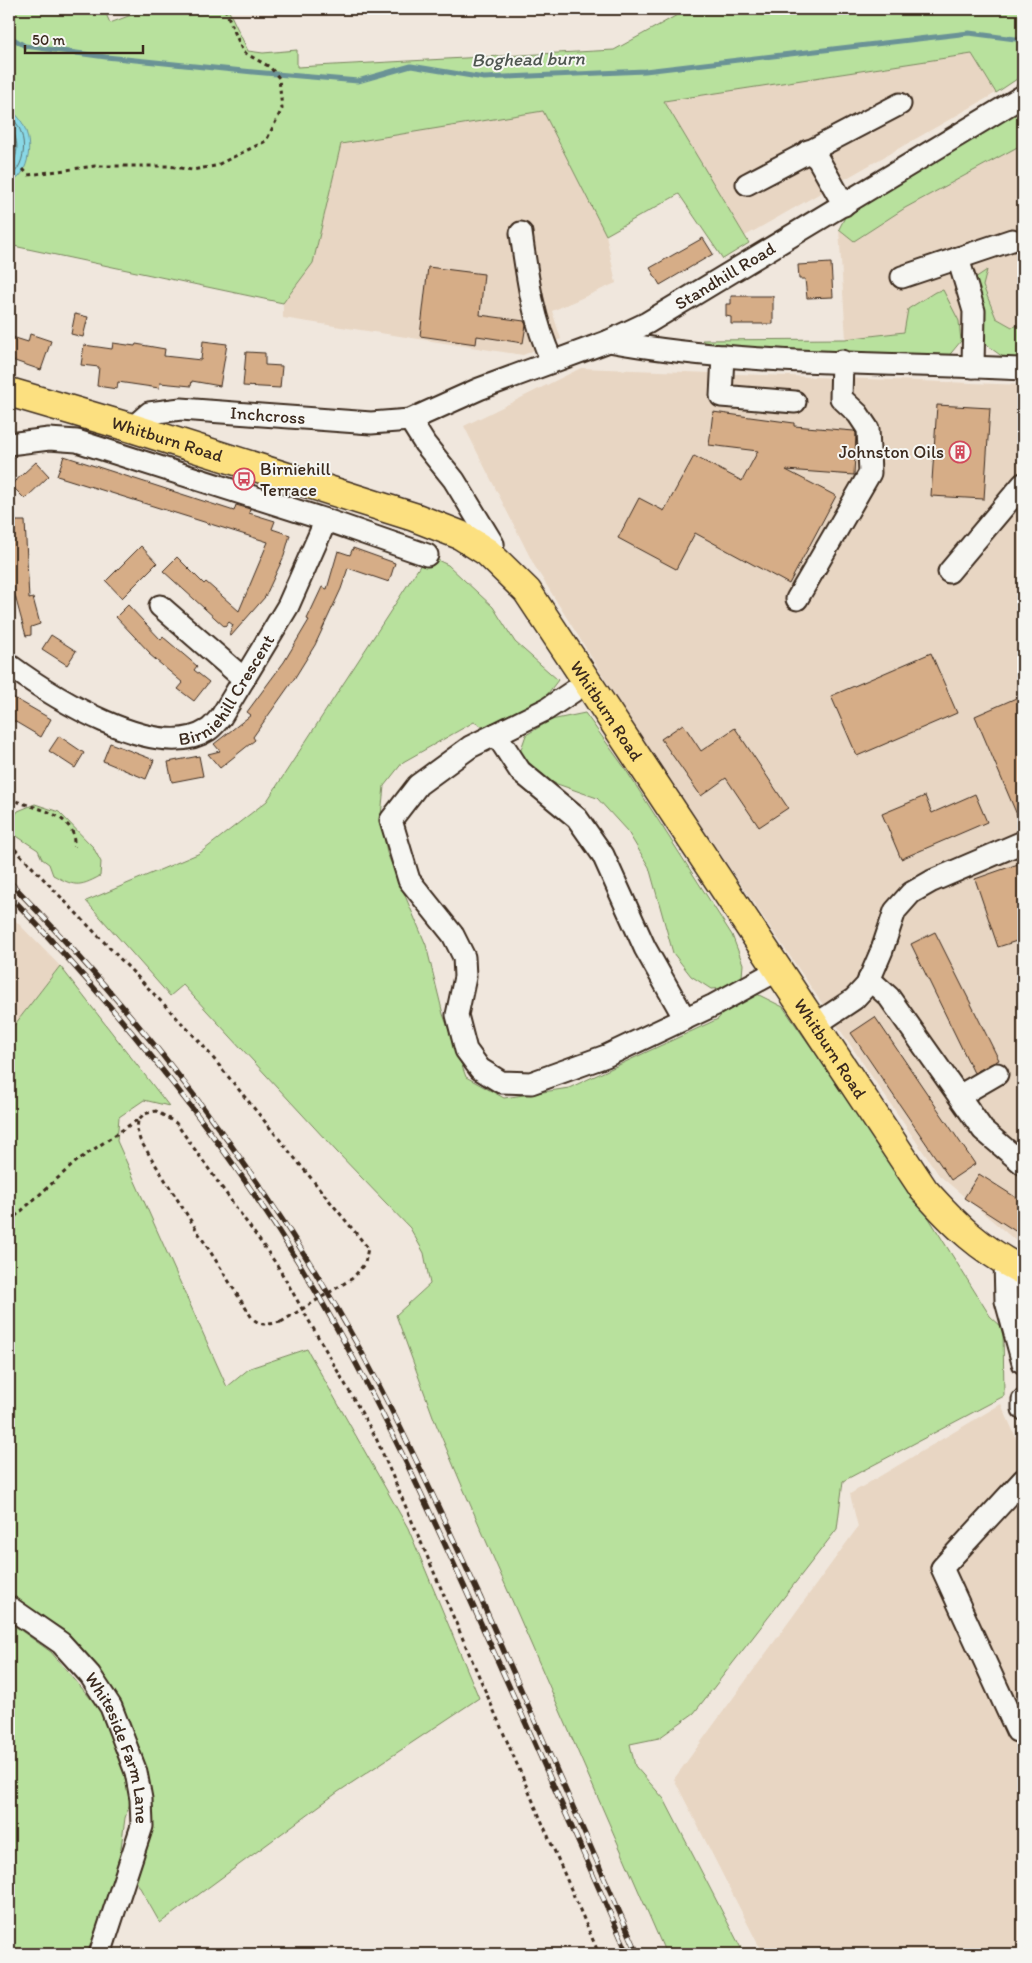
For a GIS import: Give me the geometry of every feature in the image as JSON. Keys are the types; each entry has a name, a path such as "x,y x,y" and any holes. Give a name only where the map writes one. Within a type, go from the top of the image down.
{"main road":[{"name":"Whitburn Road","path":"9,392 132,428 414,517 460,535 487,552 527,591 924,1190 977,1244 1014,1267"}],"street":[{"name":"Standhill Road","path":"410,420 479,389 609,341 647,323 1023,96"},
{"path":"747,184 900,104"},
{"path":"808,151 818,159 844,205"},
{"path":"521,233 535,312 543,340 552,361"},
{"path":"902,277 1012,240"},
{"path":"958,258 974,311 973,366"},
{"path":"609,341 723,356 1023,369"},
{"path":"723,356 721,396 795,402"},
{"path":"797,599 870,473 868,430 858,414 841,398 842,361"},
{"name":"Inchcross","path":"132,428 149,413 181,409 371,423 410,420"},
{"path":"410,420 425,444 454,480 493,544 487,552"},
{"path":"9,444 49,439 77,441 326,520 427,555"},
{"path":"949,572 1023,484"},
{"name":"Birniehill Crescent","path":"9,664 64,703 107,724 170,740 190,738 208,730 221,717 288,606 326,520"},
{"path":"160,606 244,679"},
{"path":"587,682 547,708 470,748 418,785 391,820 409,880 454,935 464,957 465,977 457,1015 466,1050 480,1069 501,1082 531,1083 606,1056 714,1006 778,970"},
{"path":"496,734 520,771 577,818 603,855 644,948 685,1019"},
{"path":"815,1025 854,999 869,979 882,950 895,910 911,893 932,881 1023,842"},
{"path":"869,979 889,997 982,1130 1023,1164"},
{"path":"959,1096 997,1074"},
{"path":"1014,1267 1006,1300 1023,1363"},
{"path":"1023,1400 1023,1409"},
{"path":"1017,1731 942,1568 1023,1480"},
{"name":"Whiteside Farm Lane","path":"9,1607 61,1643 90,1675 111,1707 136,1772 141,1799 142,1826 100,1954"}],"path":[{"path":"23,170 28,175 95,166 169,166 192,170 216,166 266,141 282,109 279,78 270,67 243,52 225,9"},
{"path":"9,798 22,804 49,811 61,818 73,832 74,846"},
{"path":"9,843 200,1042 368,1248 365,1263 353,1278 281,1322 258,1324 252,1318 148,1154 137,1130 138,1120"},
{"path":"9,1222 78,1160 144,1114 156,1110 176,1123 277,1265 376,1438 600,1954"}],"shaded area":[{"path":"972,54 996,93 745,236 664,101"},
{"path":"543,111 606,235 616,283 552,311 561,339 523,355 283,318 283,303 313,263 341,144"},
{"path":"1023,144 1023,324 1012,327 996,318 983,286 978,305 985,344 961,341 959,321 904,332 846,339 839,229 854,241 905,208"},
{"path":"581,368 1023,385 1023,1247 939,1175 644,742 534,565 464,426"},
{"path":"9,914 60,966 9,1032"},
{"path":"1001,1404 1023,1453 1023,1954 763,1954 674,1779 858,1527 850,1494"}],"green space":[{"path":"9,9 104,9 110,23 147,9 228,9 248,51 263,53 297,50 297,67 614,50 688,9 1023,9 1023,75 996,93 972,54 664,101 749,243 723,259 679,194 606,235 543,111 341,144 313,263 283,303 9,245"},
{"path":"1023,106 1023,144 905,208 854,241 839,229 845,217"},
{"path":"987,270 983,286 996,318 1012,327 1023,324 1023,358 1003,357 985,344 975,278"},
{"path":"943,290 959,321 961,341 947,358 709,349 702,340 845,339 904,332 908,309 935,292"},
{"path":"427,555 448,565 493,607 515,642 558,680 546,696 492,732 474,722 403,762 384,786 381,816 387,853 426,945 443,1014 466,1077 504,1098 569,1088 718,1019 731,1003 757,994 783,1007 912,1191 990,1316 1003,1328 1004,1396 843,1481 837,1529 694,1713 659,1738 630,1744 635,1766 664,1799 744,1954 666,1954 460,1481 434,1419 396,1315 430,1284 424,1253 410,1228 183,985 170,996 86,901 200,853 267,801"},
{"path":"585,713 624,767 732,935 743,964 742,977 730,988 711,989 691,976 673,953 649,867 628,832 597,798 543,779 520,752 526,735 551,720"},
{"path":"35,804 59,812 93,847 101,862 100,876 81,884 60,879 53,875 49,864 42,859 38,850 15,835 11,822 18,811"},
{"path":"60,966 169,1106 144,1100 119,1117 117,1141 227,1387 250,1368 307,1349 408,1528 479,1698 338,1792 160,1923 135,1879 145,1775 121,1705 99,1668 64,1630 9,1595 9,1032"},
{"path":"9,1622 51,1652 103,1713 133,1794 125,1818 119,1863 91,1954 9,1954"}],"water":[{"path":"9,109 22,122 26,131 29,151 24,169 19,177 9,184"}],"building":[{"path":"703,238 713,254 660,285 650,268"},
{"path":"831,263 833,297 807,298 805,279 799,279 798,265"},
{"path":"428,267 484,274 480,315 524,321 526,325 523,343 477,336 476,344 420,336"},
{"path":"731,296 773,296 773,324 731,324 731,317 726,316 726,304 731,304"},
{"path":"75,314 88,317 83,337 71,334"},
{"path":"30,334 51,341 41,370 9,359 9,336 28,342"},
{"path":"203,341 227,344 220,386 192,381 191,386 160,383 159,388 118,382 117,389 97,386 99,367 81,365 84,345 112,349 113,343 135,346 136,344 165,349 164,356 201,360"},
{"path":"246,352 265,353 265,365 282,366 280,388 243,386"},
{"name":"Johnston Oils","path":"937,405 990,408 984,499 931,496"},
{"path":"713,412 794,423 794,426 854,431 856,433 854,475 786,470 836,496 789,584 695,533 676,569 618,538 639,498 664,511 694,456 742,481 758,451 709,445"},
{"path":"64,456 234,511 236,505 250,509 249,513 275,521 272,529 290,535 284,556 265,597 231,636 229,635 233,625 229,622 225,627 163,571 177,557 204,584 206,582 239,611 268,542 57,476"},
{"path":"36,462 49,476 25,499 11,485"},
{"path":"9,521 25,521 29,599 33,598 40,624 31,627 31,635 26,636 12,585 10,585"},
{"path":"141,546 157,563 122,598 106,581"},
{"path":"353,548 395,563 389,582 348,568 341,589 315,645 294,679 253,737 255,740 220,768 208,754 220,751 214,744 251,715 247,712 284,662 309,620 307,619 322,587 327,589 338,551 350,555"},
{"path":"128,605 161,640 163,637 197,666 194,670 209,682 194,701 178,689 183,683 149,654 116,617"},
{"path":"51,635 76,651 67,665 42,649"},
{"path":"931,653 957,713 857,756 831,696"},
{"path":"9,695 51,719 41,737 9,718"},
{"path":"1023,695 1023,829 975,716"},
{"path":"683,724 701,751 735,728 788,808 759,827 726,778 701,796 661,739"},
{"path":"59,736 84,753 75,768 49,751"},
{"path":"110,743 154,760 146,779 103,761"},
{"path":"199,756 203,776 172,782 168,762"},
{"path":"975,794 987,822 901,859 882,814 925,796 932,813"},
{"path":"1018,864 1023,881 1023,939 998,947 975,879"},
{"path":"935,932 999,1060 974,1073 911,944"},
{"path":"875,1017 975,1164 951,1180 851,1033"},
{"path":"979,1174 1023,1202 1023,1236 964,1198"}],"waterway":[{"name":"Boghead burn","path":"9,36 25,46 106,57 358,81 411,66 484,78 645,71 969,33 1023,40"}],"railway":[{"path":"9,881 109,990 202,1105 286,1226 325,1289 378,1383 437,1505 480,1597 638,1954"},
{"path":"9,895 49,937 126,1025 198,1116 265,1211 322,1302 391,1431 433,1519 628,1954"}],"place":[{"name":"Johnston Oils","path":"960,452"},
{"name":"Birniehill Terrace","path":"244,479"}]}
